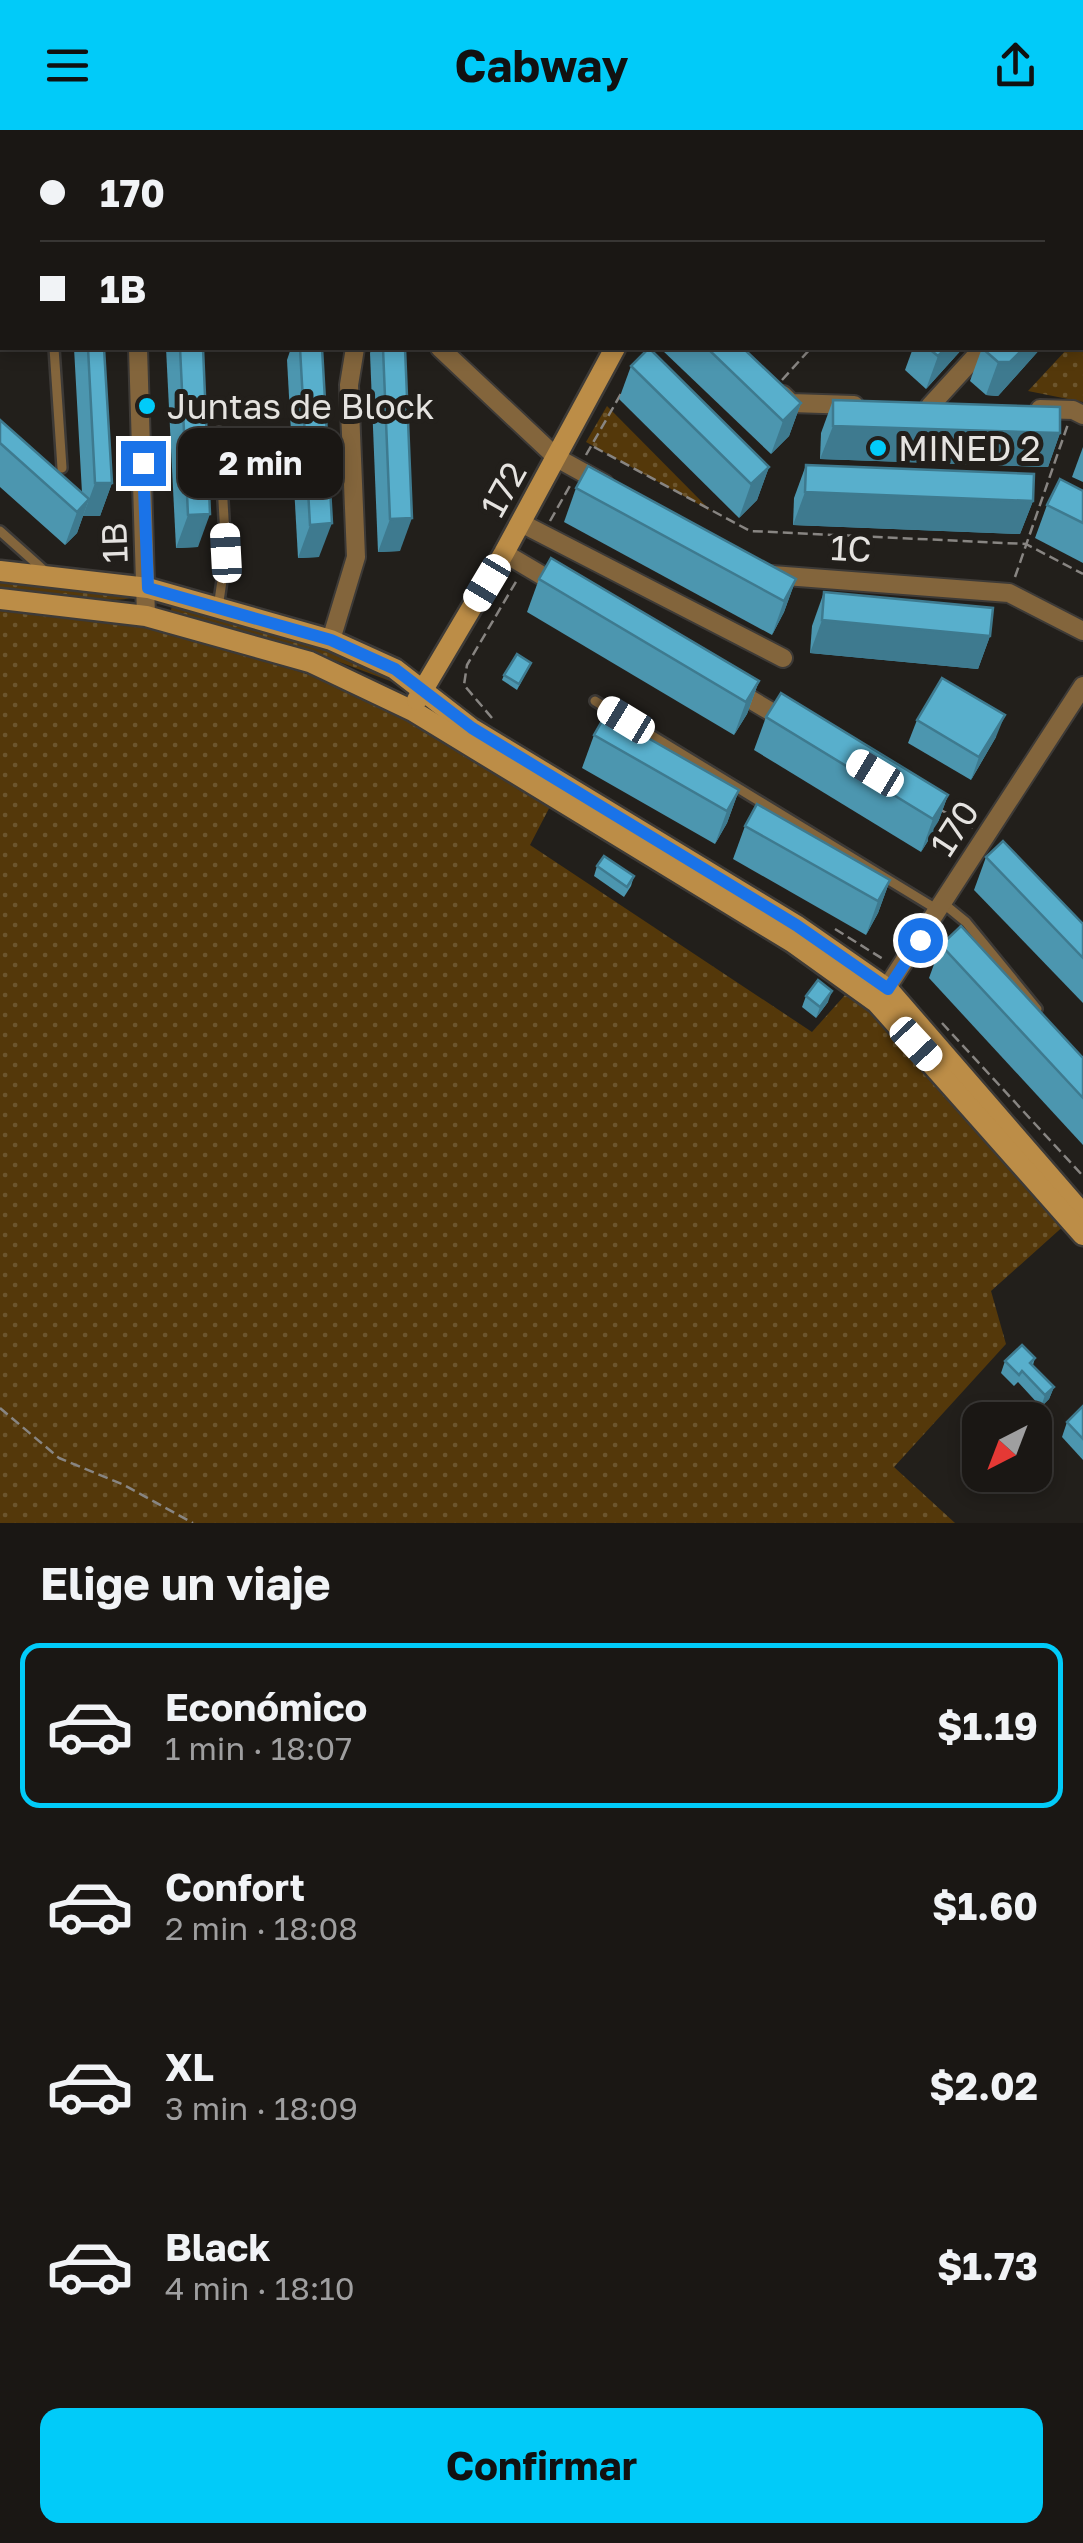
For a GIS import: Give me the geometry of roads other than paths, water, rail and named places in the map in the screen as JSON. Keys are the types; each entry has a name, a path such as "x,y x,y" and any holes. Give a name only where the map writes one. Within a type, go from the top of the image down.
{"street":[{"name":"1B","path":"138,350 146,616"},
{"path":"331,640 356,557 348,384 355,350"},
{"path":"442,350 557,458 628,496"},
{"name":"172","path":"413,711 422,687 504,553 614,350"},
{"path":"910,406 939,407 982,350"},
{"path":"775,388 791,403 870,405"},
{"path":"1020,409 1078,413"},
{"path":"521,523 783,658"},
{"path":"504,553 575,595"},
{"name":"1C","path":"760,568 777,577 1010,593 1083,630"},
{"path":"0,571 148,588 331,640 422,687 472,728 796,925 882,996 1083,1214"},
{"path":"0,599 146,616 310,662 413,711 882,996 1083,1236"},
{"path":"708,674 807,733"},
{"name":"170","path":"882,996 942,907 994,842 1083,686"}],"lane":[{"path":"54,350 62,468"},
{"path":"218,608 226,553 219,432"},
{"path":"0,531 49,575"},
{"path":"594,701 966,922 1049,1024"}],"place":[{"name":"Juntas de Block","path":"147,406"},
{"name":"MINED 2","path":"878,448"}]}
